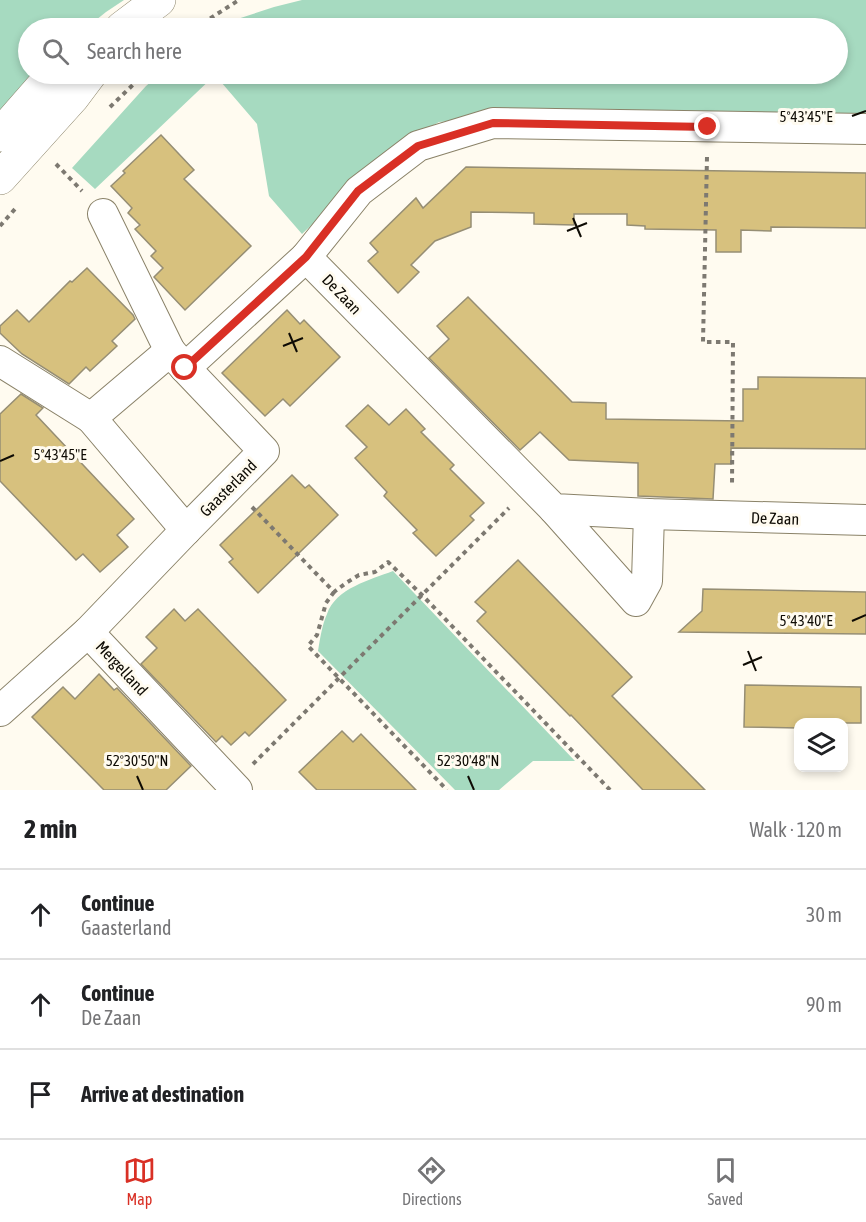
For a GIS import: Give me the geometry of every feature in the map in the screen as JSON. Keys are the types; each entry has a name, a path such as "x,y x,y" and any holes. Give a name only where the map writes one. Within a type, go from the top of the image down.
{"street":[{"path":"135,18 159,0"},
{"path":"0,135 45,84"},
{"path":"4,165 72,98 82,84"},
{"path":"91,418 177,360 306,257 358,191 418,146 493,123 866,129"},
{"name":"Gaasterland","path":"88,632 264,451 177,360 103,214"},
{"name":"De Zaan","path":"306,257 554,509 636,601 647,581 649,514"},
{"name":"Gaasterland","path":"0,361 91,418 186,530"},
{"name":"De Zaan","path":"554,509 866,520"},
{"name":"Mergelland","path":"0,711 88,632 235,788"}],"path":[{"path":"211,18 239,0"},
{"path":"708,127 703,342 733,342 732,516"},
{"path":"54,162 103,214"},
{"path":"230,485 334,592"},
{"path":"235,788 338,679 530,486"},
{"path":"447,790 308,646 316,635 326,603 334,592 358,575 375,572 388,562 610,790"}],"green space":[{"path":"0,0 124,0 98,18 18,18 18,84 30,84 0,113"},
{"path":"302,0 866,0 866,118 531,115 439,122 393,148 302,234 269,196 257,124 223,84 848,84 848,18 240,18"},
{"path":"148,84 206,84 95,189 72,168"},
{"path":"393,571 575,761 533,761 499,790 455,790 318,651 321,632 331,605 355,586"}],"building":[{"path":"161,135 194,170 184,179 251,246 185,310 154,277 163,268 151,256 156,251 135,229 140,225 128,213 132,208 111,186 125,173 123,171"},
{"path":"466,167 866,173 866,228 771,227 771,231 741,230 741,252 716,252 716,230 645,229 645,226 627,225 627,214 574,214 574,225 534,224 534,213 471,212 471,227 435,241 411,265 419,272 398,293 368,261 378,252 370,243 416,198 423,208"},
{"path":"87,268 135,319 112,341 117,346 90,371 86,367 69,384 22,354 0,333 0,326 17,310 29,322 70,281 72,282"},
{"path":"468,297 572,402 606,403 606,419 743,421 743,389 758,389 758,377 866,378 866,449 731,448 731,464 715,464 713,499 638,496 638,463 569,460 540,432 520,450 429,358 449,339 437,326"},
{"path":"287,310 300,324 304,320 340,357 290,406 283,399 265,416 222,373"},
{"path":"21,394 43,408 36,415 134,519 117,535 128,547 100,572 83,554 76,560 0,481 0,414"},
{"path":"368,405 389,425 406,409 425,429 421,432 454,465 450,469 484,503 470,516 474,520 436,556 413,533 417,530 384,496 387,492 355,458 367,447 346,426"},
{"path":"292,475 305,488 309,485 338,515 258,593 229,562 233,559 220,545"},
{"path":"518,560 632,677 612,696 705,790 643,790 477,621 486,612 475,602"},
{"path":"703,589 866,592 866,634 679,632 702,611"},
{"path":"174,609 185,621 198,609 286,700 249,736 245,732 231,745 222,736 216,742 141,664 157,648 146,637"},
{"path":"99,674 114,690 117,688 191,766 166,790 104,790 32,717 63,687 75,699"},
{"path":"745,685 861,687 861,723 848,723 848,718 794,718 794,728 744,727"},
{"path":"342,731 353,742 361,734 416,790 317,790 299,772"}],"route":[{"path":"185,368 306,257 358,191 418,146 493,123 708,127"}]}
